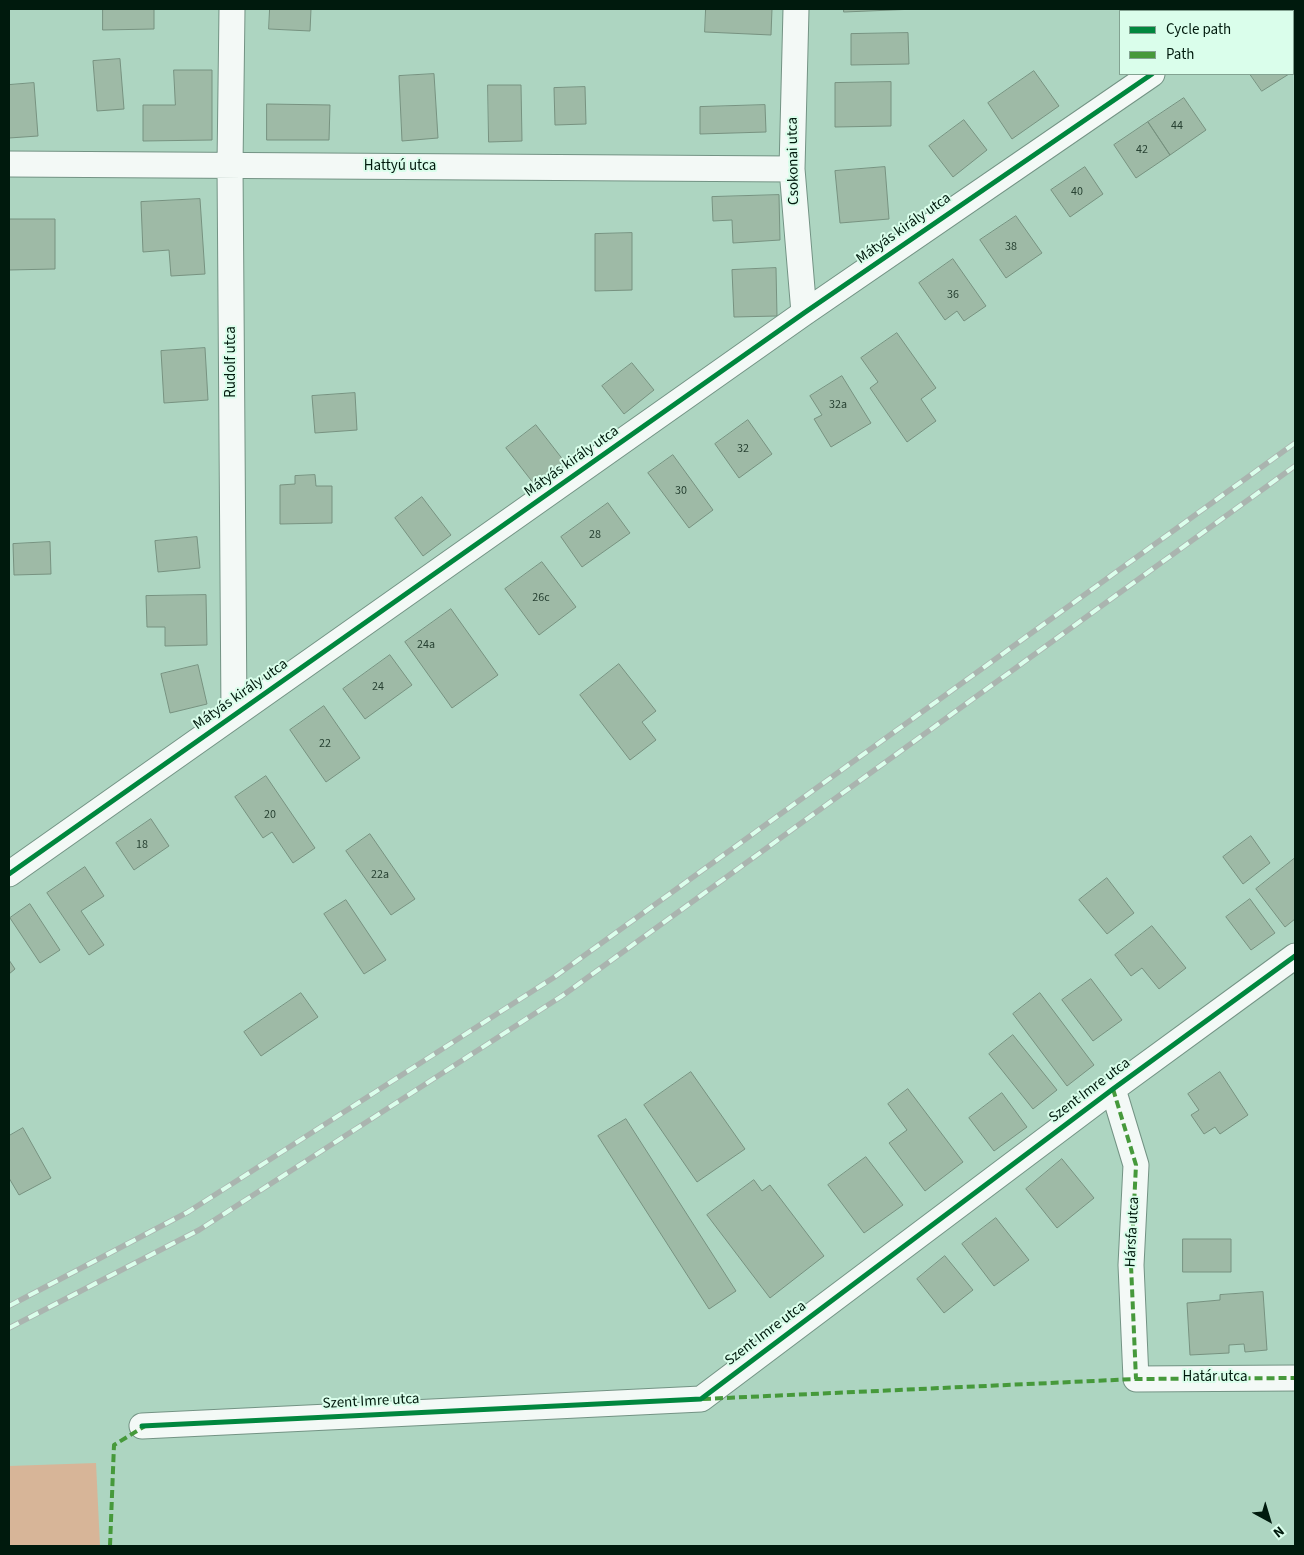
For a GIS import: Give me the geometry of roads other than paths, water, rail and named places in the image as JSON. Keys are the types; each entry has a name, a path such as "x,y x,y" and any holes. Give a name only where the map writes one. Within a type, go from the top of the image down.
{"street":[{"name":"Rudolf utca","path":"232,9 230,166 234,715"},
{"name":"Csokonai utca","path":"796,9 792,169 804,313"},
{"name":"Mátyás király utca","path":"9,874 804,313 1151,75"},
{"name":"Hattyú utca","path":"9,164 792,169"},
{"name":"Szent Imre utca","path":"142,1426 701,1399 1113,1089 1295,956"},
{"name":"Hársfa utca","path":"1113,1089 1136,1165 1131,1265 1136,1379"},
{"name":"Határ utca","path":"1136,1379 1295,1378"}],"railway":[{"path":"9,1306 188,1212 553,978 1295,443"},
{"path":"9,1328 199,1230 562,996 1295,466"}]}
